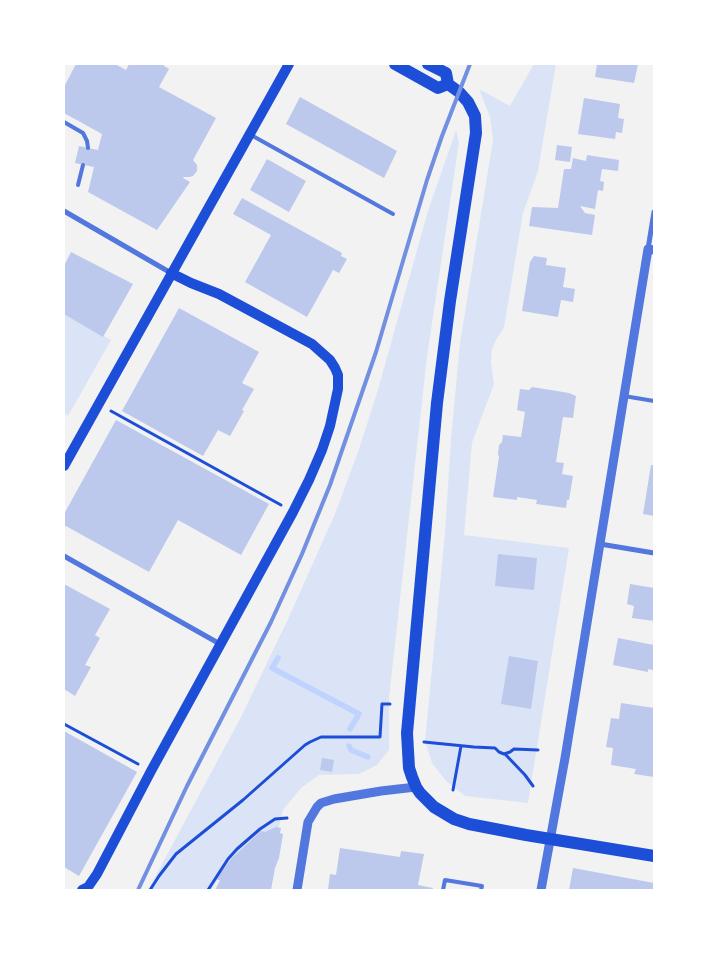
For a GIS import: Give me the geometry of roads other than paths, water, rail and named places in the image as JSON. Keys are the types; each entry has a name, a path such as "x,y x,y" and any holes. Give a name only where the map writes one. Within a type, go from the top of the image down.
{"main road":[{"path":"64,466 289,64"},
{"path":"395,64 438,88 448,84"},
{"path":"428,64 446,73 448,84 468,102 474,116 476,133 440,378 408,718 407,733 410,768 420,793 434,807 454,819 469,824 550,839 654,856"},
{"path":"82,890 88,887 97,874 151,771 293,512 309,480 330,426 338,389 338,376 330,360 312,344 218,294 171,273"}],"street":[{"path":"64,211 171,273"},
{"path":"541,890 565,758 624,396 651,249 654,212"},
{"path":"600,544 654,553"},
{"path":"64,556 220,644"},
{"path":"297,890 308,822 321,803 381,791 416,787"}],"lane":[{"path":"64,122 83,134 88,148"},
{"path":"249,134 393,214"},
{"path":"78,184 83,165"},
{"path":"624,396 654,401"},
{"path":"443,890 445,880 482,886 481,890"}],"waterway":[{"path":"278,658 272,668 359,714 350,729"},
{"path":"349,746 351,750 368,757"}],"railway":[{"path":"138,890 187,786 271,622 302,554 330,485 376,352 427,180 470,64"}]}
